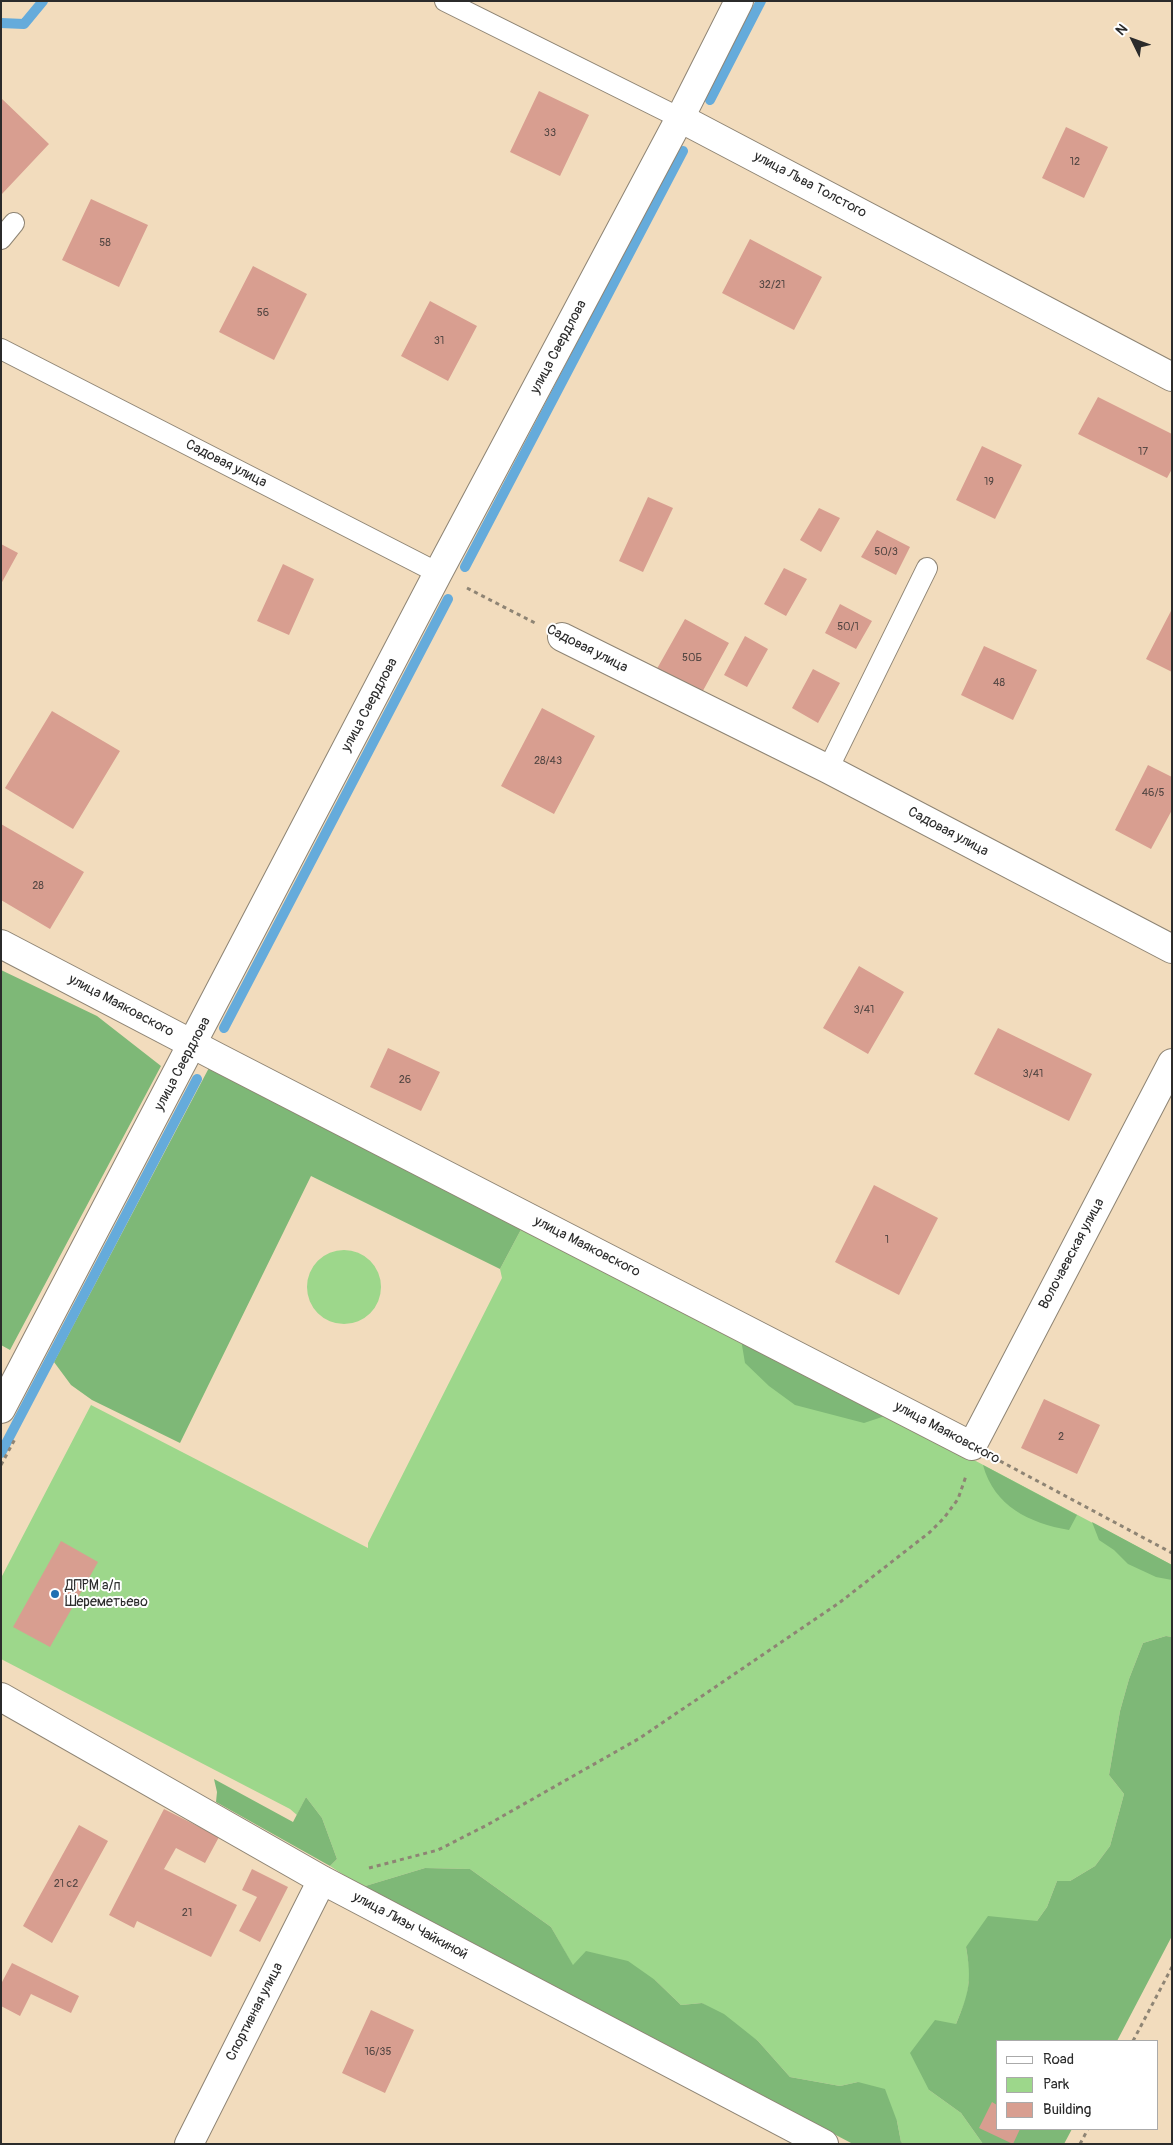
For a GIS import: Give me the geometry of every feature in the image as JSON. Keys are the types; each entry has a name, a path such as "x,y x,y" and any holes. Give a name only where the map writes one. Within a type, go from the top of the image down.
{"street":[{"name":"улица Свердлова","path":"1,1409 438,573 680,118 739,1"},
{"name":"улица Льва Толстого","path":"680,118 1172,377"},
{"name":"Садовая улица","path":"562,636 828,769 1172,949"},
{"name":"улица Маяковского","path":"1,944 972,1446"},
{"name":"Волочаевская улица","path":"972,1446 1172,1063"},
{"name":"улица Лизы Чайкиной","path":"1,1697 322,1880 824,2144"},
{"name":"Спортивная улица","path":"189,2144 322,1880"}],"lane":[{"name":"улица Льва Толстого","path":"445,1 680,118"},
{"path":"1,239 14,222"},
{"name":"Садовая улица","path":"1,348 438,573"},
{"path":"828,769 927,568"}],"path":[{"name":"Садовая улица","path":"438,573 562,636"},
{"name":"улица Маяковского","path":"972,1446 1172,1553"},
{"path":"322,1880 438,1850 487,1826 632,1743 713,1690 838,1603 930,1532 944,1518 958,1499 969,1465 972,1446"},
{"path":"1134,2040 1172,1967"},
{"path":"1080,2144 1087,2130"}],"green space":[{"path":"1,970 97,1016 161,1066 10,1350 1,1345"},
{"path":"211,1064 525,1222 500,1269 311,1176 180,1443 92,1400 71,1385 54,1362"},
{"path":"525,1222 1172,1565 1172,1637 1166,1636 1143,1643 1129,1679 1120,1711 1109,1775 1124,1794 1110,1846 1095,1866 1070,1881 1057,1881 1047,1907 1037,1921 966,1947 970,1971 967,1997 929,2090 961,2113 983,2144 905,2144 901,2142 897,2121 858,2082 840,2086 790,2077 758,2041 702,2003 681,2005 655,1980 573,1966 551,1927 470,1869 425,1868 362,1887 330,1866 337,1859 322,1818 306,1797 297,1815 290,1809 1,1659 1,1578 91,1405 368,1548 368,1543 502,1278 500,1269"},
{"path":"344,1250 358,1253 370,1261 378,1273 381,1287 378,1301 370,1313 358,1321 344,1324 330,1321 318,1313 310,1301 307,1287 310,1273 318,1261 330,1253"},
{"path":"740,1333 888,1415 864,1423 795,1405 769,1386 745,1363"},
{"path":"983,1465 1077,1515 1069,1530 1040,1523 1004,1502 988,1479"},
{"path":"1092,1522 1172,1565 1172,1580 1156,1577 1128,1564 1114,1550 1099,1540"},
{"path":"1166,1636 1172,1637 1172,1936 1118,2040 996,2040 996,2130 1071,2130 1064,2144 983,2144 961,2113 929,2090 910,2053 935,2020 956,2024 968,1987 969,1969 966,1947 988,1916 1037,1921 1047,1907 1057,1881 1070,1881 1095,1866 1110,1846 1124,1794 1109,1775 1120,1711 1129,1679 1143,1643"},
{"path":"214,1779 293,1822 306,1797 322,1818 337,1859 330,1866 216,1802 217,1792"},
{"path":"425,1868 470,1869 551,1927 573,1965 586,1951 628,1961 655,1980 681,2005 702,2003 724,2014 758,2041 790,2077 840,2086 858,2082 885,2089 897,2121 901,2142 905,2144 853,2144 362,1887"}],"building":[{"path":"539,91 589,115 560,176 510,152"},
{"path":"1,98 49,144 1,195"},
{"path":"1066,127 1108,147 1084,198 1042,178"},
{"path":"91,199 148,225 119,287 62,260"},
{"path":"750,239 822,277 794,330 722,293"},
{"path":"253,266 307,294 274,360 219,332"},
{"path":"430,301 477,326 448,381 401,356"},
{"path":"1098,397 1172,434 1172,469 1167,478 1078,434"},
{"path":"982,446 1022,465 995,519 956,500"},
{"path":"648,497 673,508 643,572 619,561"},
{"path":"819,508 840,518 821,552 800,540"},
{"path":"877,530 910,547 896,575 861,557"},
{"path":"1,544 18,553 1,584"},
{"path":"283,564 314,579 289,635 257,621"},
{"path":"784,568 807,579 786,616 764,604"},
{"path":"840,604 872,621 856,649 825,633"},
{"path":"1172,609 1172,672 1146,659"},
{"path":"685,619 729,643 699,698 654,674"},
{"path":"745,636 768,649 747,687 724,675"},
{"path":"984,646 1037,670 1013,720 961,695"},
{"path":"813,669 840,683 818,723 792,708"},
{"path":"542,708 595,736 554,814 501,786"},
{"path":"52,711 120,751 73,829 5,788"},
{"path":"1148,765 1172,777 1172,810 1151,849 1115,830"},
{"path":"1,824 84,872 50,929 1,900"},
{"path":"859,966 904,992 868,1054 823,1028"},
{"path":"998,1028 1092,1074 1069,1121 974,1074"},
{"path":"388,1048 440,1072 421,1111 370,1087"},
{"path":"874,1185 938,1218 899,1295 835,1262"},
{"path":"1044,1399 1100,1425 1077,1474 1021,1448"},
{"name":"ДПРМ а/п Шереметьево","path":"61,1541 98,1562 50,1647 13,1627"},
{"path":"164,1809 219,1837 205,1863 176,1848 164,1869 237,1905 211,1957 137,1921 134,1928 109,1915"},
{"path":"79,1825 108,1841 52,1943 23,1926"},
{"path":"252,1869 288,1887 260,1942 239,1931 257,1897 242,1890"},
{"path":"12,1963 79,1996 71,2013 31,1994 20,2016 1,2006 1,1984"},
{"path":"371,2010 414,2030 385,2093 342,2073"},
{"path":"992,2102 996,2104 996,2130 1020,2130 1013,2144 979,2128"}],"waterway":[{"path":"1,23 24,24 43,1"},
{"path":"710,100 761,1"},
{"path":"465,567 683,151"},
{"path":"224,1028 448,599"},
{"path":"1,1453 197,1079"}],"place":[{"name":"ДПРМ а/п Шереметьево","path":"55,1594"}]}
